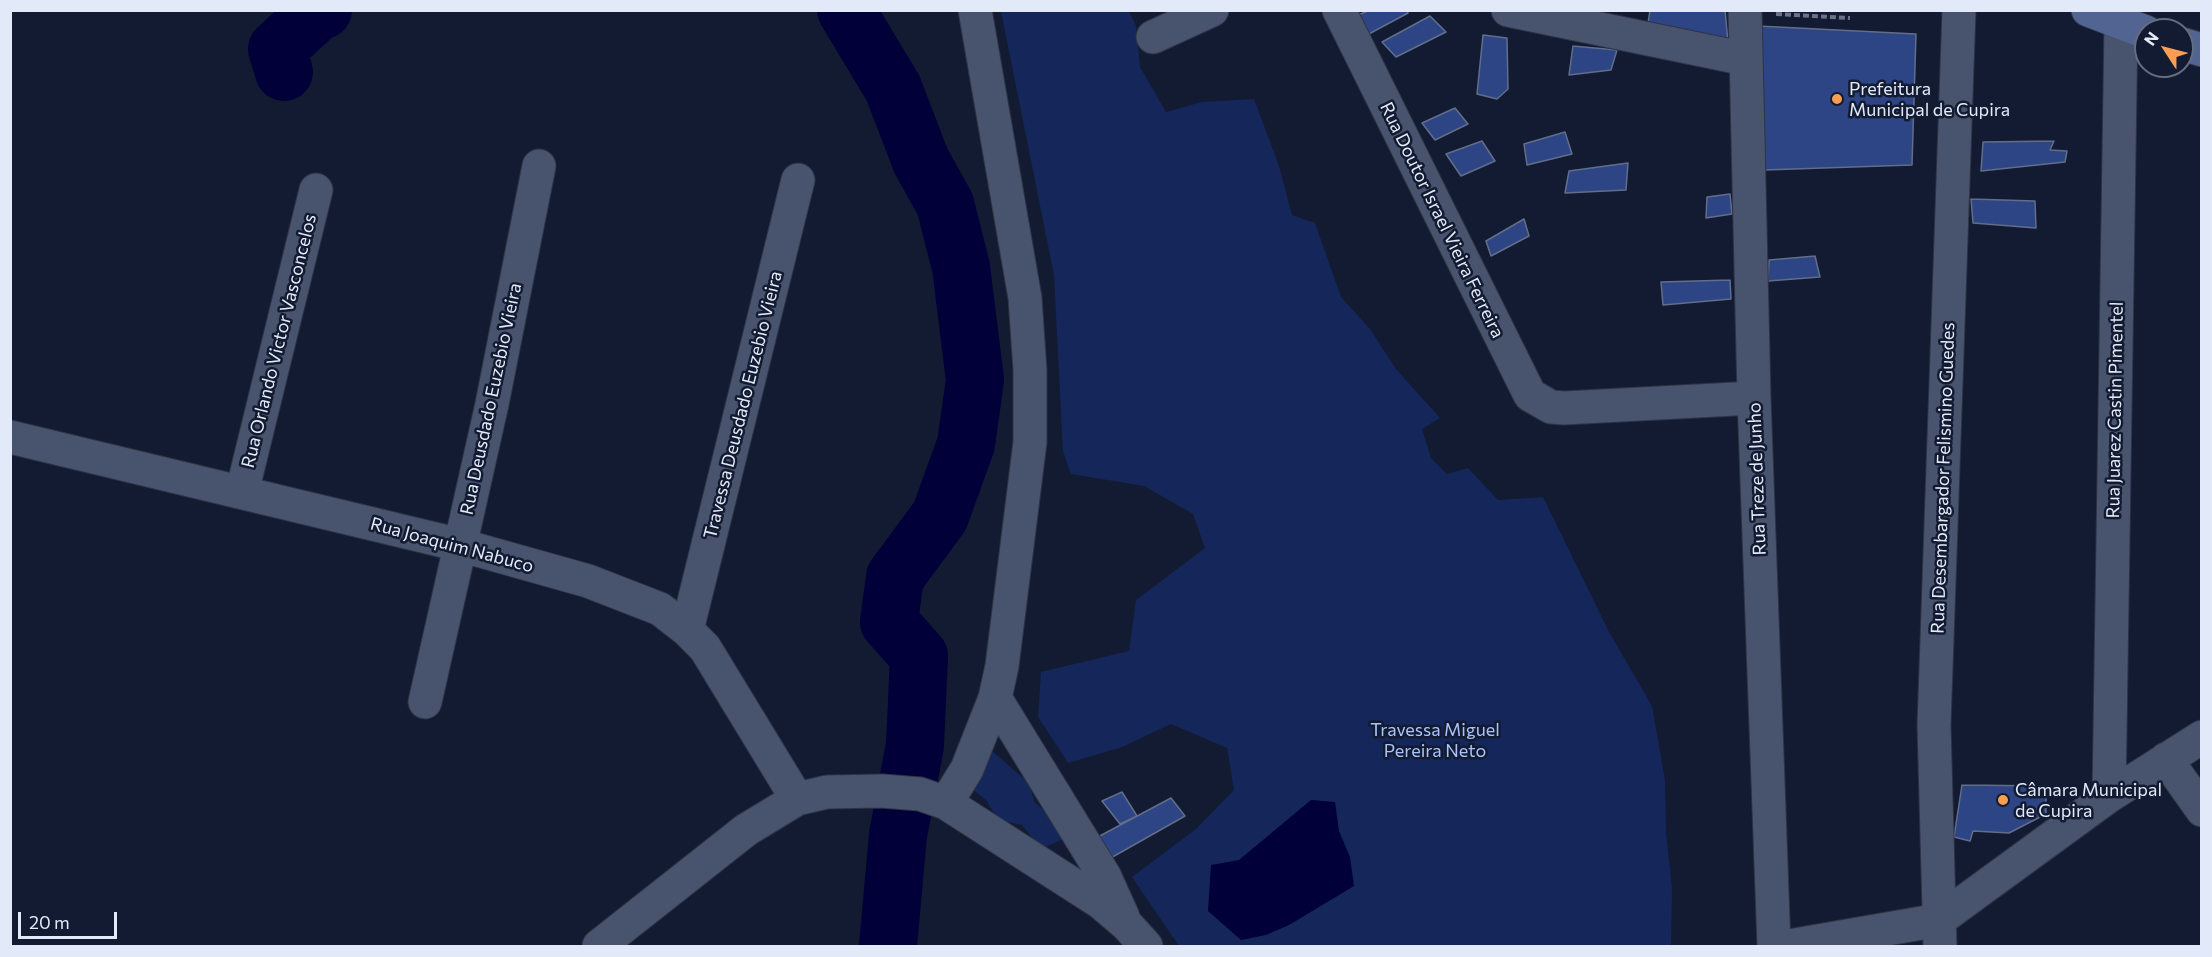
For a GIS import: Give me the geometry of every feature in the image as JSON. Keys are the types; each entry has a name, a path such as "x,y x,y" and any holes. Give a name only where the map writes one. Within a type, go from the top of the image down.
{"main road":[{"path":"2088,10 2134,28"}],"street":[{"path":"933,799 971,759 995,698 1002,666 1030,442 1030,370 1025,298 975,10"},
{"path":"1153,37 1212,10"},
{"name":"Rua Doutor Israel Vieira Ferreira","path":"1340,10 1522,384 1539,402 1551,407 1564,408 1754,398"},
{"path":"1508,10 1746,59"},
{"name":"Rua Desembargador Felismino Guedes","path":"1940,933 1934,724 1959,10"},
{"name":"Rua Treze de Junho","path":"1745,11 1754,398 1774,946"},
{"name":"Rua Juarez Castin Pimentel","path":"2109,796 2134,28"},
{"name":"Rua Deusdado Euzebio Vieira","path":"425,702 492,404 539,166"},
{"name":"Travessa Deusdado Euzebio Vieira","path":"687,630 798,180"},
{"name":"Rua Orlando Victor Vasconcelos","path":"242,492 315,190"},
{"name":"Rua Joaquim Nabuco","path":"10,437 460,545 628,595 660,609 687,630 705,648 812,795"},
{"path":"995,698 1104,877 1137,936"},
{"path":"1789,946 1940,933 2109,796 2202,736"},
{"path":"2166,759 2202,810"},
{"path":"599,946 746,830 812,795 882,791 933,799 1066,878 1137,936"}],"path":[{"path":"1745,11 1850,18"}],"green space":[{"name":"Travessa Miguel Pereira Neto","path":"1001,11 1129,11 1136,26 1140,67 1166,112 1202,102 1254,99 1279,166 1292,215 1315,223 1341,297 1370,329 1396,369 1440,418 1422,429 1431,458 1447,474 1468,468 1498,500 1543,497 1609,632 1652,706 1665,780 1666,833 1672,888 1671,946 1179,946 1132,877 1196,829 1234,790 1227,748 1171,724 1122,747 1068,763 1038,717 1041,672 1129,651 1136,600 1205,548 1193,514 1144,486 1071,474 1063,451 1054,275"},
{"path":"992,751 1029,783 1035,803 1055,818 1063,839 1041,849 1022,825 998,820 986,800 971,788 969,768"}],"shaded area":[{"path":"1311,800 1335,802 1339,831 1350,857 1354,886 1289,925 1266,935 1241,940 1208,911 1211,865 1239,860"}],"building":[{"path":"1370,10 1407,10 1408,13 1367,35 1356,16"},
{"path":"1650,10 1725,10 1728,42 1646,37"},
{"path":"1430,16 1446,32 1396,57 1382,42"},
{"name":"Prefeitura Municipal de Cupira","path":"1758,26 1916,34 1912,165 1764,170"},
{"path":"1483,35 1507,38 1508,89 1497,99 1477,94"},
{"path":"1573,46 1617,50 1611,70 1569,75"},
{"path":"1455,108 1468,124 1435,140 1422,123"},
{"path":"1565,132 1572,154 1527,165 1524,144"},
{"path":"1482,141 1495,161 1461,176 1446,154"},
{"path":"2054,141 2050,150 2067,151 2065,162 1981,171 1983,142"},
{"path":"1628,163 1626,190 1565,193 1569,171"},
{"path":"1730,194 1732,214 1706,218 1707,197"},
{"path":"1971,199 2035,201 2036,228 1973,223"},
{"path":"1524,219 1529,236 1491,256 1486,241"},
{"path":"1815,256 1820,277 1768,281 1769,260"},
{"path":"1730,280 1731,299 1663,305 1661,282"},
{"name":"Câmara Municipal de Cupira","path":"1962,785 2046,786 2046,814 2009,833 1973,831 1970,841 1954,837"},
{"path":"1122,792 1137,816 1120,824 1102,801"},
{"path":"1171,798 1185,816 1109,859 1096,838"}],"waterway":[{"path":"284,72 277,49 317,12 323,10"},
{"path":"846,10 893,88 921,161 945,204 961,267 975,380 966,444 940,516 895,577 889,622 919,656 915,745 898,835 888,946"}],"place":[{"name":"Prefeitura Municipal de Cupira","path":"1837,99"},
{"name":"Câmara Municipal de Cupira","path":"2003,800"}]}
